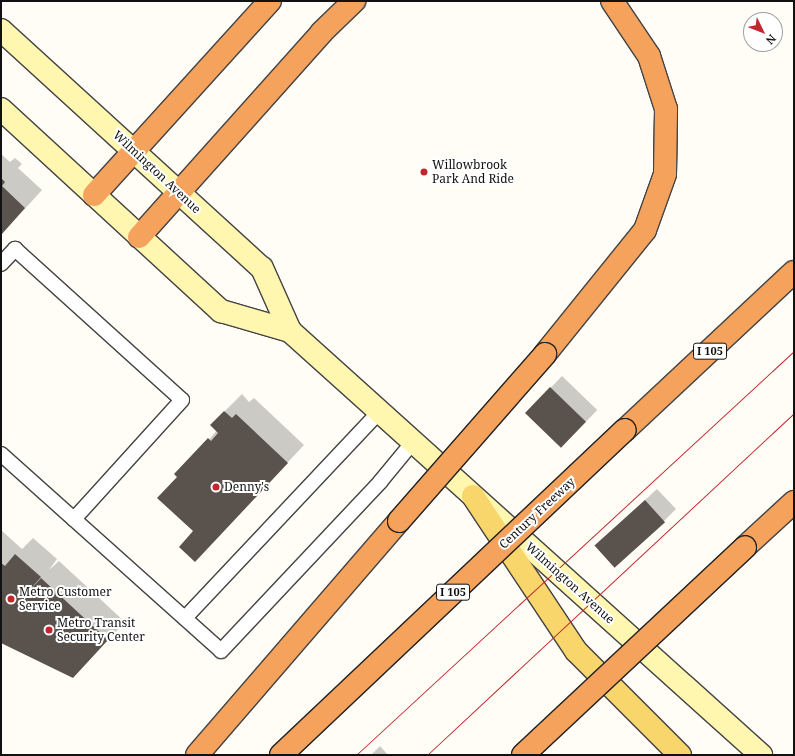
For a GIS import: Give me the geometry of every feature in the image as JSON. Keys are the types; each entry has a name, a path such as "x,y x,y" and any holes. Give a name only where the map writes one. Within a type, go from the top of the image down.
{"highway":[{"path":"94,195 270,1"},
{"path":"139,237 322,32 354,1"},
{"path":"197,755 544,354 645,230 665,174 666,109 649,56 612,1"},
{"name":"Century Freeway","path":"281,755 794,272"},
{"path":"523,755 794,502"}],"main road":[{"name":"Wilmington Avenue","path":"1,30 262,268 290,331 761,755"},
{"name":"Wilmington Avenue","path":"1,109 221,311 290,331"},
{"path":"473,496 576,651 680,755"}],"lane":[{"path":"1,264 15,249 182,400 74,519"},
{"path":"185,618 379,412"},
{"path":"1,454 221,651 380,482 413,442"}],"building":[{"path":"1,178 5,182 2,186 25,208 1,235"},
{"path":"550,387 586,422 561,448 525,413"},
{"name":"Denny's","path":"224,411 232,418 236,414 288,463 195,562 179,547 193,531 157,498 177,477 174,474 208,438 211,441 218,433 210,425"},
{"path":"645,500 665,522 615,568 594,546"},
{"name":"Metro Transit Security Center","path":"15,554 41,577 21,600 41,578 108,640 73,678 1,643 1,563 5,566"}],"tram line":[{"path":"356,755 794,351"},
{"path":"427,755 794,413"}],"place":[{"name":"Willowbrook Park And Ride","path":"424,172"},
{"name":"Denny's","path":"216,487"},
{"name":"Metro Customer Service","path":"11,599"},
{"name":"Metro Transit Security Center","path":"49,630"}]}
